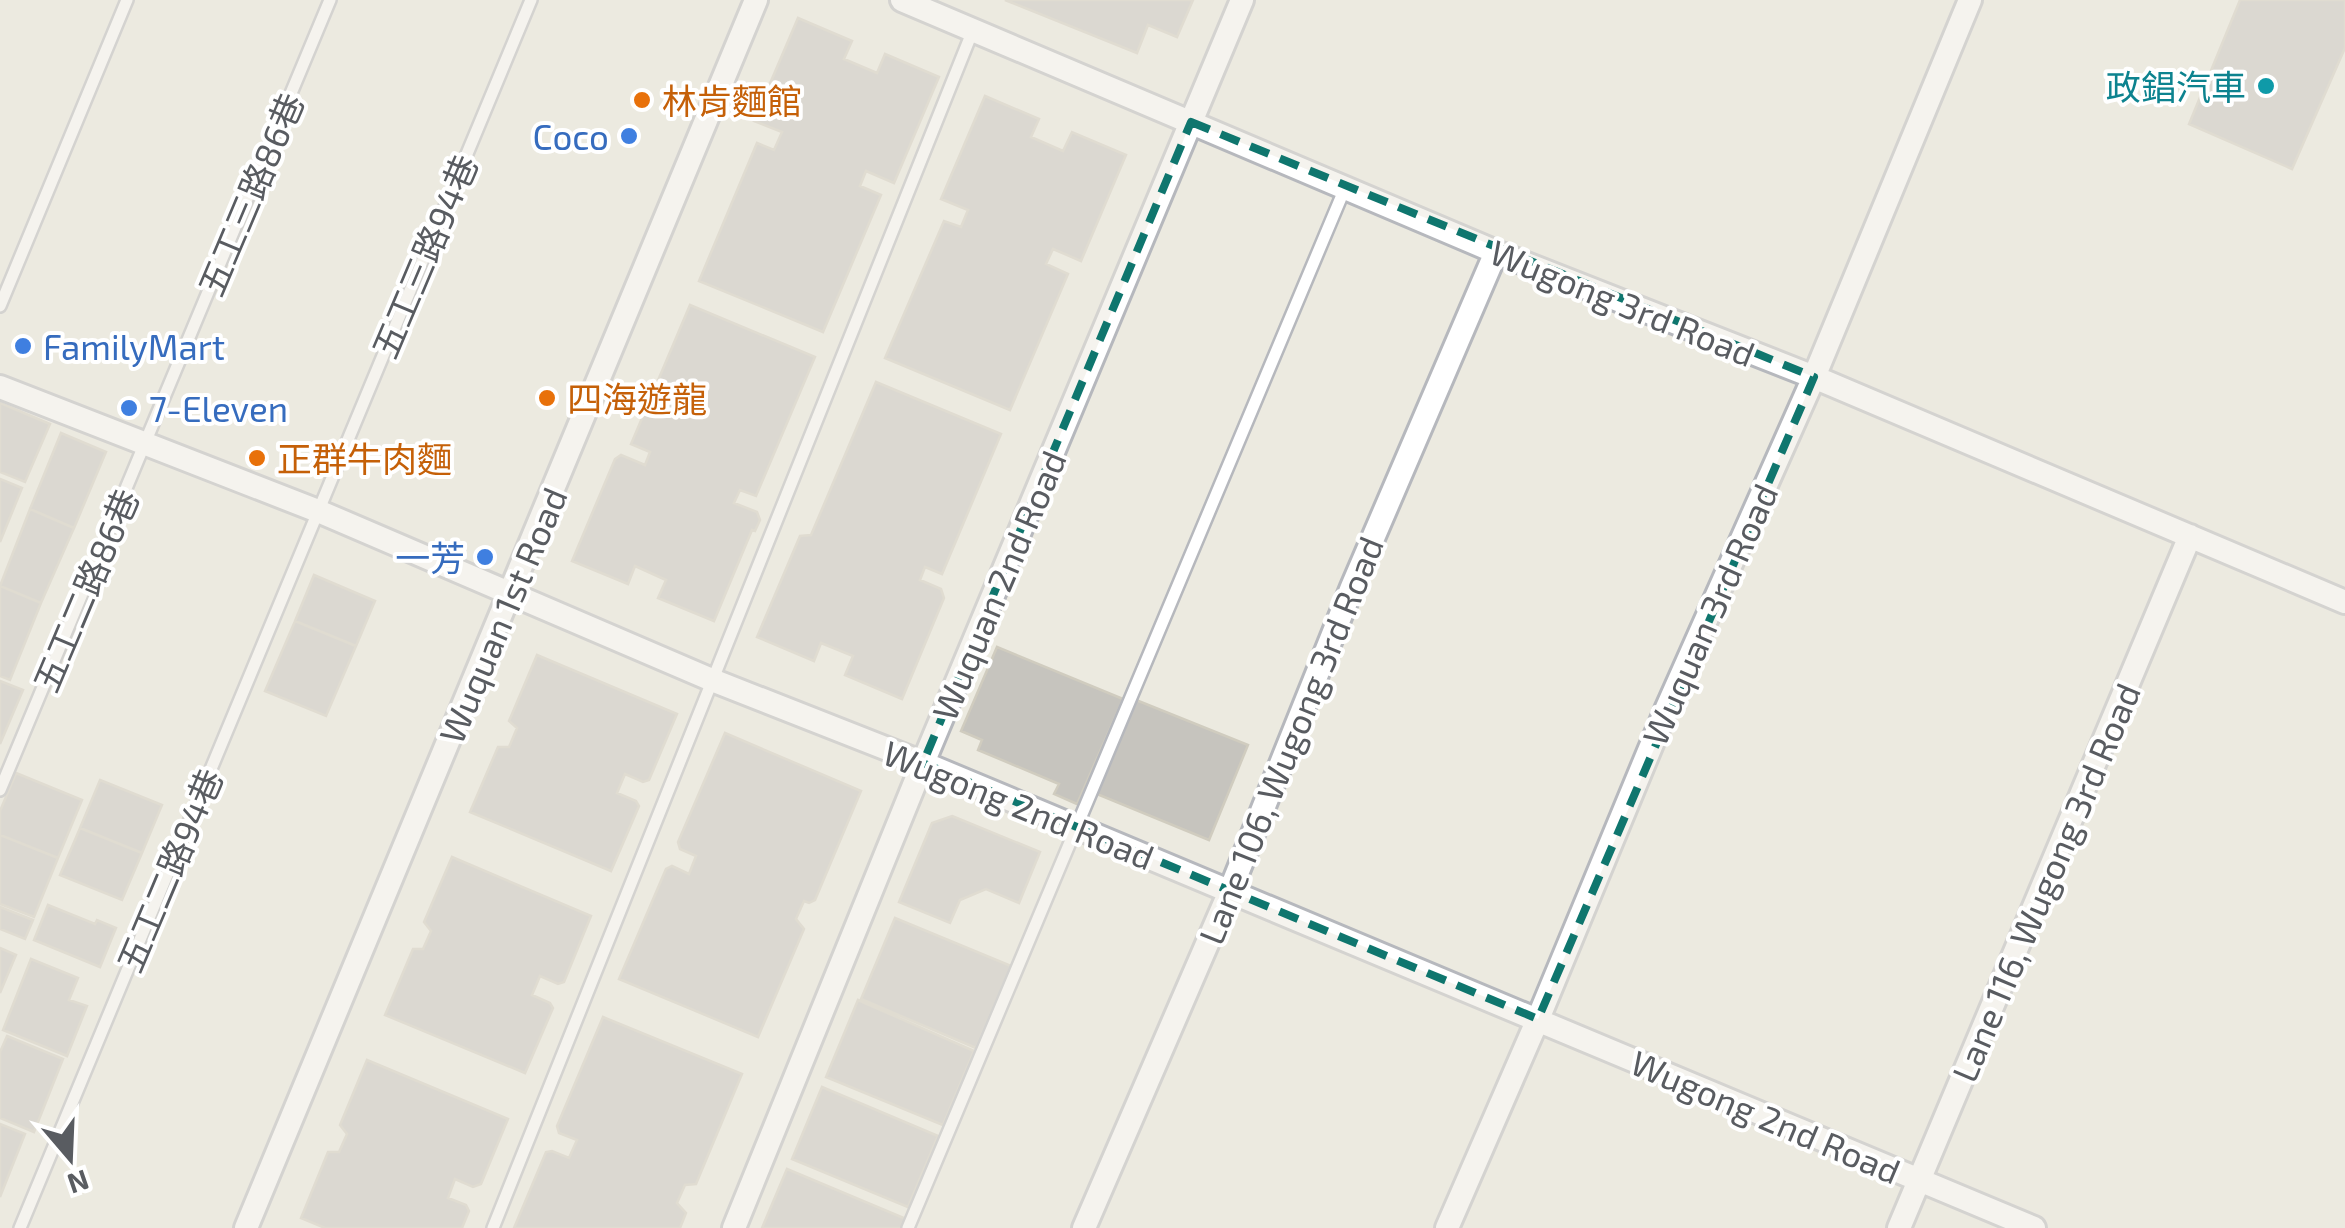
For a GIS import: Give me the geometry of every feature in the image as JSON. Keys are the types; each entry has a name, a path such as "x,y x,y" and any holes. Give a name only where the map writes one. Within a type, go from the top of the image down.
{"street":[{"name":"Wuquan 1st Road","path":"246,1228 756,0"},
{"name":"Wugong 3rd Road","path":"902,0 1496,252 1814,377 2345,602"},
{"name":"Wuquan 2nd Road","path":"734,1228 1242,0"},
{"name":"Wuquan 3rd Road","path":"1447,1228 1666,710 1814,377 1970,0"},
{"name":"Lane 106, Wugong 3rd Road","path":"1084,1228 1230,891 1352,586 1496,252"},
{"name":"Wugong 2nd Road","path":"0,387 318,511 712,680 1076,827 2034,1228"},
{"name":"Lane 116, Wugong 3rd Road","path":"1900,1228 2190,536"}],"lane":[{"path":"0,306 127,0"},
{"name":"五工三路86巷","path":"146,444 330,0"},
{"name":"五工三路94巷","path":"318,511 531,0"},
{"path":"494,1228 973,30"},
{"path":"908,1228 1346,188"},
{"name":"五工二路86巷","path":"0,790 146,444"},
{"name":"五工二路94巷","path":"20,1228 318,511"}],"highlighted area":[{"path":"1191,122 1814,377 1538,1019 923,763"}],"building":[{"path":"1005,0 1193,0 1177,37 1148,25 1137,53"},
{"name":"政錩汽車","path":"2240,0 2345,0 2345,48 2292,169 2189,124"},
{"path":"798,18 852,41 844,59 877,73 885,54 939,77 894,183 866,171 860,186 881,195 823,332 699,281 757,143 774,150 782,132 754,121"},
{"path":"985,96 1039,119 1031,137 1063,151 1072,132 1126,155 1081,261 1053,249 1046,264 1068,274 1010,410 885,358 944,221 961,227 968,210 941,199"},
{"path":"690,305 815,357 756,496 740,490 734,503 757,512 760,520 752,530 714,621 658,598 666,580 635,566 628,584 572,561 615,459 621,455 645,465 650,452 631,444"},
{"path":"876,382 1001,434 942,574 925,567 920,580 941,589 944,598 902,699 845,675 853,656 821,643 814,661 757,637 800,536 811,535"},
{"path":"0,403 50,424 25,482 0,472"},
{"path":"61,433 106,452 74,528 30,509"},
{"path":"0,479 22,488 0,542"},
{"path":"30,509 74,528 41,603 0,586"},
{"path":"314,575 375,601 356,646 295,621"},
{"path":"0,586 41,603 10,680 0,676"},
{"path":"295,621 356,646 326,716 265,691"},
{"path":"997,647 1123,699 1077,804 1054,794 1059,784 978,750 982,740 961,731"},
{"path":"537,655 677,714 649,780 643,782 625,774 617,793 639,806 611,871 470,812 498,747 509,747 517,728 509,721"},
{"path":"0,681 23,690 0,744"},
{"path":"1136,700 1248,745 1209,840 1097,794"},
{"path":"725,733 861,791 815,900 804,901 796,919 804,929 758,1037 619,979 666,869 672,866 689,874 696,856 680,849 678,842"},
{"path":"16,773 82,800 58,858 0,835 0,811"},
{"path":"100,780 162,805 142,853 80,828"},
{"path":"952,816 1040,852 1019,903 986,889 960,900 950,923 899,902 932,823"},
{"path":"80,828 142,853 122,900 60,875"},
{"path":"0,835 58,858 34,917 0,904"},
{"path":"452,857 591,916 564,982 558,984 540,976 532,995 553,1008 525,1073 385,1015 413,949 423,949 431,931 424,922"},
{"path":"48,905 116,928 100,967 34,940"},
{"path":"0,907 33,920 25,939 0,929"},
{"path":"895,918 1011,966 976,1048 861,999"},
{"path":"0,948 16,955 0,993"},
{"path":"31,959 78,978 69,1000 87,1006 67,1056 3,1030"},
{"path":"858,1000 974,1051 943,1125 826,1077"},
{"path":"603,1017 742,1074 696,1184 685,1185 677,1203 686,1213 680,1228 514,1228 546,1152 569,1158 577,1140 559,1133 557,1126"},
{"path":"7,1036 63,1059 34,1132 0,1118 0,1052"},
{"path":"367,1060 508,1119 481,1184 473,1187 455,1179 448,1198 466,1205 469,1211 462,1228 325,1228 301,1218 328,1152 339,1152 347,1134 340,1125"},
{"path":"822,1087 938,1136 908,1207 792,1159"},
{"path":"0,1124 25,1134 0,1197"},
{"path":"787,1169 906,1219 902,1228 762,1228"}],"place":[{"name":"政錩汽車","path":"2266,86"},
{"name":"林肯麵館","path":"642,100"},
{"name":"Coco","path":"629,136"},
{"name":"FamilyMart","path":"23,346"},
{"name":"四海遊龍","path":"547,398"},
{"name":"7-Eleven","path":"129,408"},
{"name":"正群牛肉麵","path":"257,458"},
{"name":"一芳","path":"485,557"}]}
